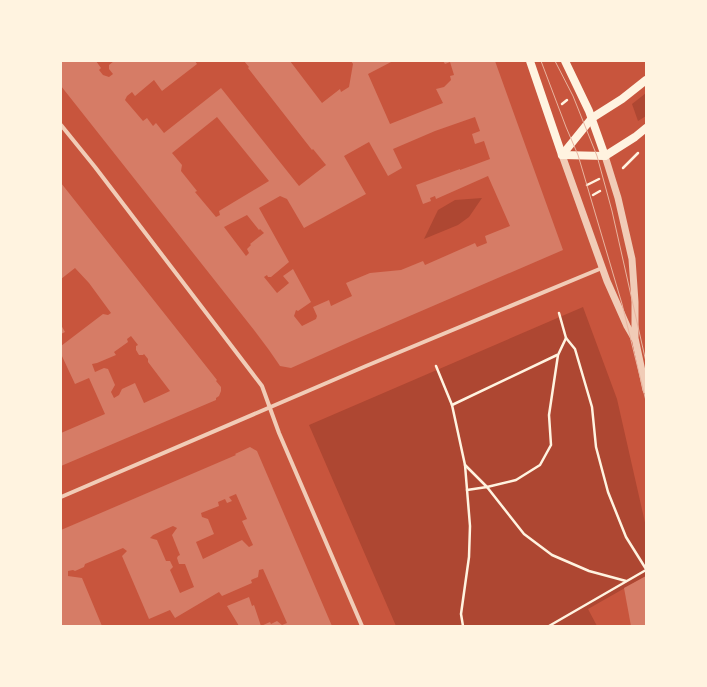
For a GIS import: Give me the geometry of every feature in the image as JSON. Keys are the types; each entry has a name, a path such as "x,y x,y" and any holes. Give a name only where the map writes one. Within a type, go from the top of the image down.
{"main road":[{"path":"530,61 562,155"},
{"path":"565,61 592,118 605,156"},
{"path":"562,155 592,118 622,99 646,80"},
{"path":"562,155 605,156 635,137 646,128"}],"street":[{"path":"61,125 100,173 262,386 279,433 362,626"},
{"path":"562,155 602,268 634,338 646,390"},
{"path":"605,156 618,198 632,259 635,302 634,338"},
{"path":"61,497 366,366 602,268"}],"path":[{"path":"562,104 567,100"},
{"path":"593,195 600,191"},
{"path":"549,626 646,570 626,537 608,492 596,447 592,407 575,349 566,338 559,313"},
{"path":"467,490 516,480 540,464 551,445 549,415 558,355 566,338"},
{"path":"452,405 558,355"},
{"path":"436,366 452,405 465,465 470,526 469,557 461,614 463,626"},
{"path":"465,465 487,487 524,534 552,555 589,571 626,581"}],"shaded area":[{"path":"646,93 646,116 638,121 632,104"},
{"path":"482,198 469,217 458,225 424,239 438,210 455,200"},
{"path":"583,307 617,399 646,527 646,576 588,609 597,626 396,626 309,425"}],"building":[{"path":"61,61 96,61 101,68 99,70 103,75 109,77 113,74 109,69 109,65 114,61 195,61 197,64 162,91 154,80 135,96 132,92 125,100 143,121 147,118 153,126 156,123 164,133 221,88 299,186 326,165 313,149 312,150 244,61 290,61 322,103 340,89 341,92 349,87 353,64 351,61 393,61 368,74 390,124 443,103 436,89 444,87 451,80 450,76 454,75 450,62 445,64 443,61 495,61 563,250 291,368 280,366 254,330 61,86","holes":["217,117 269,181 219,211 220,215 216,217 195,192 197,191 181,171 182,165 172,153","475,117 480,131 472,134 475,144 484,141 490,159 416,185 423,204 431,201 430,198 435,196 436,199 488,176 510,226 485,236 487,243 477,247 475,243 425,265 423,261 401,270 370,273 346,283 352,296 331,306 329,300 313,307 317,316 316,319 302,326 294,316 296,310 298,311 311,302 293,269 283,276 289,283 277,293 264,277 267,275 268,277 271,277 289,262 259,208 280,196 287,199 304,228 366,194 344,156 369,142 388,176 402,168 393,149 435,131","247,215 259,230 260,229 264,233 250,244 251,245 247,249 249,253 246,256 224,227"]},
{"path":"61,183 217,380 216,381 221,387 221,391 216,400 61,466 61,433 105,414 89,378 75,384 61,354 61,346 103,314 108,315 111,313 89,283 75,268 61,279","holes":["131,336 138,345 136,346 136,350 139,355 144,354 148,359 148,362 170,391 144,403 135,383 122,389 119,395 114,398 111,392 115,385 108,369 104,368 95,372 92,364 116,355 114,352 128,342 127,339"]},
{"path":"61,325 65,332 61,334"},
{"path":"250,447 257,451 332,626 261,626 277,621 282,625 287,623 263,569 259,570 258,577 251,580 252,583 222,596 219,592 175,618 170,610 149,619 122,556 127,551 123,548 85,564 84,567 75,571 68,571 68,576 82,578 102,626 61,626 61,530 236,455 235,454","holes":["236,494 247,519 242,521 253,545 249,547 242,540 203,559 196,542 214,534 208,519 202,517 201,513 219,506 218,502 225,499 227,503 232,501 229,497","173,526 177,528 172,535 180,555 177,558 179,564 185,564 194,587 180,593 170,570 173,567 170,561 166,561 157,540 150,538 153,535"]},
{"path":"646,576 646,626 631,626 624,588"},
{"path":"249,597 252,606 254,605 261,626 239,626 227,606"}],"tram line":[{"path":"541,61 578,155 622,304 646,401"},
{"path":"555,61 573,96 597,156 612,211 646,362"}]}
